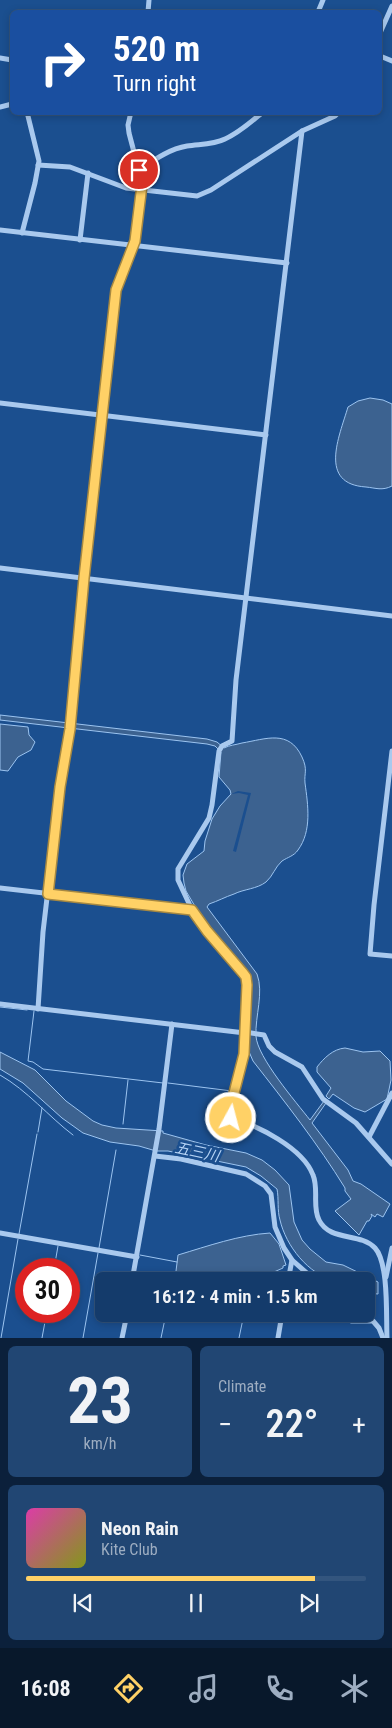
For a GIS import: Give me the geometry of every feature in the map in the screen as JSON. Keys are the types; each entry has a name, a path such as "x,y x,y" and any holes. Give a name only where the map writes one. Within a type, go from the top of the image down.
{"street":[{"path":"382,28 392,6"},
{"path":"22,233 38,165 38,155 28,115"},
{"path":"38,1009 48,894 60,787 71,722 84,578 116,290 134,245 141,190 139,170 129,133 128,125 130,115"},
{"path":"139,170 173,150 224,140 259,115"},
{"path":"38,165 70,167 126,188 198,196 203,195 302,131 336,115"},
{"path":"302,131 236,680 232,741 221,748 209,818 178,869 177,876 192,910 246,977 244,1054 234,1093 231,1118 250,1123 275,1137 303,1160 313,1175 318,1220 324,1228 334,1234 365,1242 375,1248 380,1257 385,1280 385,1338"},
{"path":"80,240 88,173"},
{"path":"0,230 287,263"},
{"path":"0,404 266,435"},
{"path":"0,568 392,616"},
{"path":"392,750 390,788 374,905 370,954 392,956"},
{"path":"0,888 192,910"},
{"path":"0,1004 264,1035 269,1046 275,1052 302,1067 323,1099 356,1123 392,1164"},
{"path":"133,1272 155,1156 172,1024"},
{"path":"368,1136 392,1093"},
{"path":"155,1156 181,1158 246,1174 265,1186 271,1194 276,1227 284,1248 292,1260 306,1272"},
{"path":"0,1233 136,1256"},
{"path":"385,1280 392,1248"},
{"path":"290,1272 292,1260"},
{"path":"122,1338 125,1322"},
{"path":"278,1338 281,1322"},
{"path":"374,1322 385,1338"}],"water":[{"path":"370,398 392,404 392,486 385,488 351,484 342,477 337,468 337,445 348,407 358,401"},
{"path":"0,715 207,739 217,742 224,748 268,738 276,738 291,742 297,748 304,761 308,818 302,843 295,854 280,863 266,882 209,904 207,907 257,974 260,989 256,1036 258,1045 270,1067 310,1120 324,1101 326,1103 312,1123 348,1170 353,1181 361,1184 390,1204 383,1217 377,1214 375,1217 371,1214 372,1216 359,1235 335,1211 351,1199 345,1188 312,1139 253,1061 247,1047 249,978 196,908 186,891 183,875 187,864 204,851 212,819 231,794 219,777 221,752 215,746 207,744 0,720"},
{"path":"0,724 28,727 29,735 35,742 31,750 18,757 8,771 0,770"},
{"path":"345,1048 363,1052 380,1051 390,1061 391,1080 387,1099 365,1112 354,1108 333,1094 329,1099 326,1096 331,1088 317,1072 317,1067 326,1057 337,1050"},
{"name":"五三川","path":"0,1052 35,1070 66,1101 93,1121 102,1125 116,1128 163,1131 163,1133 206,1145 246,1153 262,1160 289,1185 294,1222 302,1240 326,1262 343,1265 357,1272 316,1272 307,1265 293,1249 283,1230 279,1216 277,1189 246,1167 168,1151 156,1151 139,1146 110,1142 83,1133 62,1118 23,1083 0,1069"},
{"path":"270,1233 279,1244 286,1265 283,1268 274,1272 176,1272 178,1255 235,1238"},
{"path":"375,1281 378,1282 378,1294 375,1294"}],"pier":[{"path":"238,791 251,793 236,852 233,851 248,795 231,794"}],"waterway":[{"path":"0,1007 27,1010"},
{"path":"34,1011 28,1061 43,1069 163,1083"},
{"path":"168,1083 232,1091 239,1065"},
{"path":"0,1075 20,1088 73,1135"},
{"path":"123,1124 128,1080"},
{"path":"38,1132 42,1108"},
{"path":"19,1234 37,1134"},
{"path":"99,1248 116,1150"},
{"path":"1,1338 18,1239"},
{"path":"56,1258 58,1246"},
{"path":"83,1338 98,1253"},
{"path":"140,1255 177,1262"},
{"path":"161,1338 164,1322"},
{"path":"239,1338 242,1322"},
{"path":"42,1338 45,1323"}],"route":[{"path":"139,170 142,185 135,241 116,290 84,578 70,729 60,787 48,894 192,910 246,977 244,1054 234,1093 231,1118"}]}
